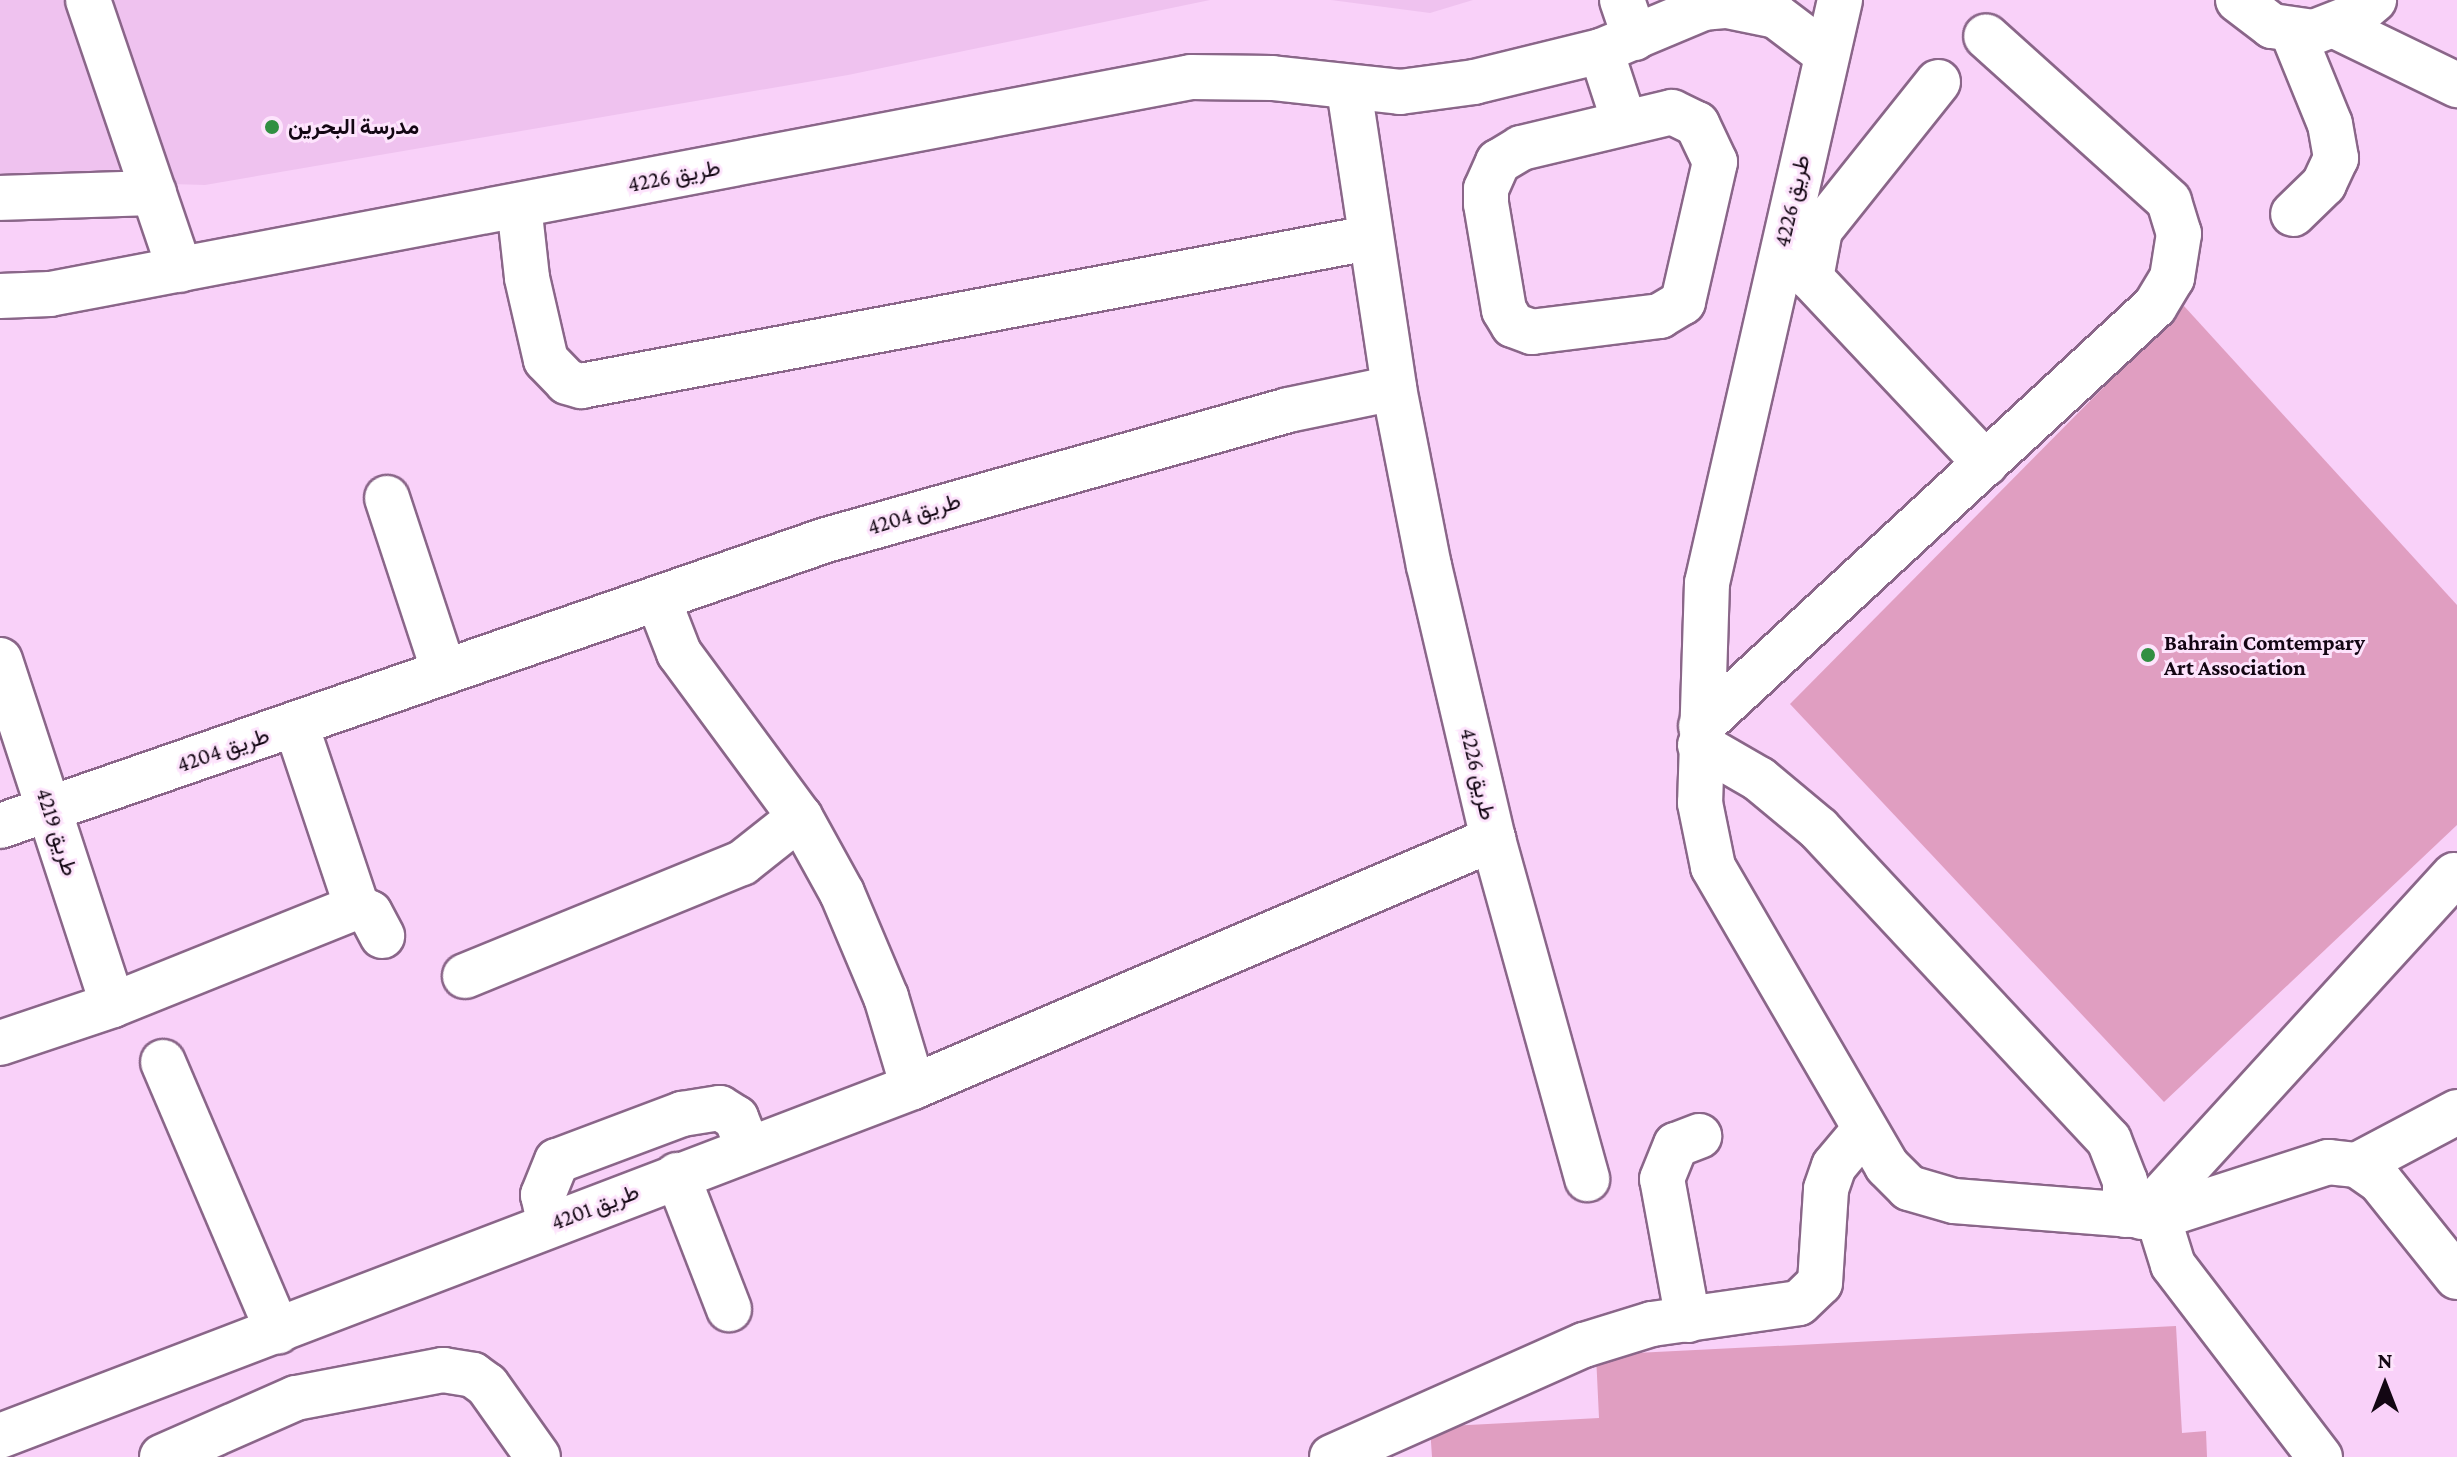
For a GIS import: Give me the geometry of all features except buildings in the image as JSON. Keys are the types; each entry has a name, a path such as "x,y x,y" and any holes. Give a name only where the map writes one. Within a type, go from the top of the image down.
{"street":[{"path":"88,0 180,270"},
{"name":"طريق 4226","path":"1840,0 1707,583 1700,803 1713,867 1887,1166 1924,1195 2142,1217"},
{"path":"2335,26 2374,0"},
{"name":"طريق 4226","path":"0,296 50,294 1191,77 1272,78 1349,89 1400,92 1474,82 1620,30 1712,4 1776,16 1826,54"},
{"path":"2265,13 2335,26 2457,85"},
{"path":"2265,13 2330,124 2336,158 2324,184 2293,214"},
{"path":"1620,30 1624,121"},
{"path":"1986,36 2169,201 2179,234 2172,278 2155,306 1700,736 1759,779 1819,829 2109,1140 2142,1217 2173,1265 2320,1457"},
{"path":"1938,82 1820,230 1811,278 1986,464"},
{"name":"طريق 4226","path":"913,1087 1493,839 1394,388 1349,89"},
{"path":"1672,112 1697,124 1712,148 1715,162 1683,302 1660,316 1522,330 1504,310 1486,204 1490,175 1498,162 1521,148 1624,121 1672,112"},
{"path":"0,198 154,193"},
{"path":"519,205 527,278 546,360 567,382 581,386 1369,238"},
{"name":"طريق 4204","path":"0,826 826,540 1021,482 1288,410 1394,388"},
{"path":"387,498 444,671"},
{"path":"658,599 679,653 702,689 800,817 842,893 886,997 913,1087"},
{"name":"طريق 4219","path":"0,660 113,1005"},
{"path":"0,1043 370,922 296,725"},
{"path":"465,976 742,863 800,817"},
{"path":"1493,839 1587,1179"},
{"path":"2142,1217 2454,875"},
{"path":"163,1062 278,1331"},
{"name":"طريق 4201","path":"0,1436 913,1087"},
{"path":"550,1225 543,1195 557,1161 682,1114 720,1108 736,1118 748,1148"},
{"path":"2357,1165 2457,1112"},
{"path":"1332,1457 1571,1350 1652,1324 1785,1309 1811,1294 1820,1283 1826,1189 1848,1145 1865,1129"},
{"path":"1688,1320 1662,1179 1668,1154 1699,1136"},
{"path":"2142,1217 2328,1162 2357,1165 2380,1181 2457,1277"},
{"path":"677,1175 729,1309"},
{"path":"162,1457 296,1398 443,1370 473,1375 487,1385 538,1457"}],"shaded area":[{"name":"مدرسة البحرين","path":"0,0 1210,0 848,75 205,185 0,179"},
{"path":"1331,0 1473,0 1430,13"}],"place":[{"name":"مدرسة البحرين","path":"272,127"},
{"name":"Bahrain Comtempary Art Association","path":"2148,655"}]}
